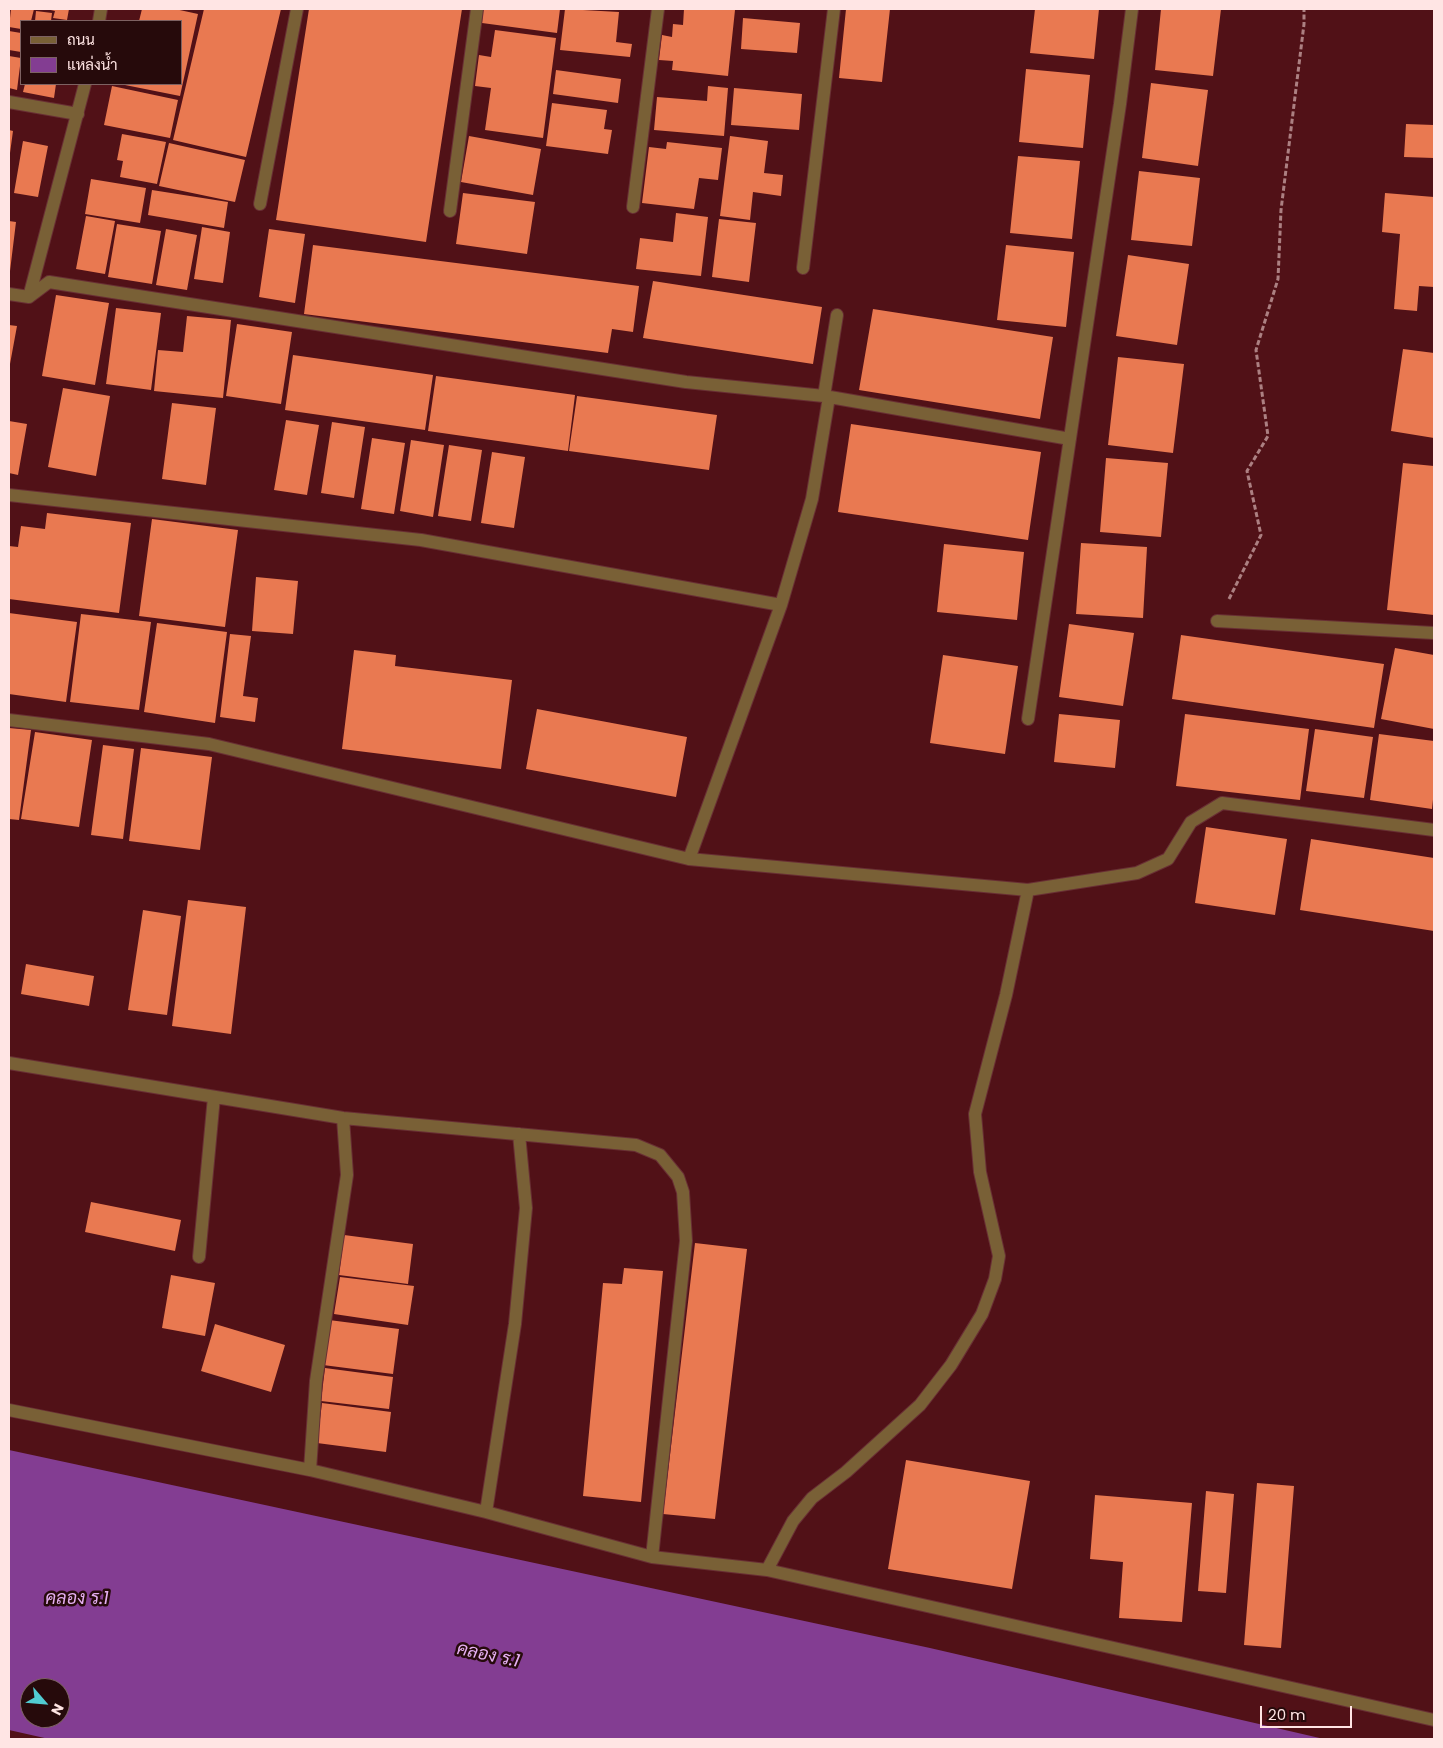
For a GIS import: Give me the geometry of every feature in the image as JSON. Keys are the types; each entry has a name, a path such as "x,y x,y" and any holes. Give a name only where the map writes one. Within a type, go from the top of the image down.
{"street":[{"path":"260,204 297,9"},
{"path":"450,211 477,9"},
{"path":"633,207 658,9"},
{"path":"803,268 834,9"},
{"path":"1028,719 1119,114 1132,9"},
{"path":"29,297 85,85"},
{"path":"9,102 78,114"},
{"path":"9,294 29,297 49,282 686,382 827,396 1070,438"},
{"path":"689,859 781,605 812,499 837,315"},
{"path":"9,495 421,540 781,605"},
{"path":"1217,621 1434,633"},
{"path":"9,720 209,744 689,859 1028,890 1137,873 1168,859 1191,822 1222,803 1434,830"},
{"path":"767,1570 793,1521 812,1498 846,1472 920,1405 952,1365 982,1314 995,1279 999,1256 980,1172 975,1114 1006,996 1028,890"},
{"path":"9,1063 343,1118 636,1146 660,1156 678,1177 683,1192 686,1241 652,1557"},
{"path":"198,1256 214,1097"},
{"path":"310,1470 316,1381 347,1175 343,1118"},
{"path":"486,1512 515,1324 526,1208 519,1134"},
{"path":"9,1410 310,1470 486,1512 652,1557 767,1570 1434,1720"}],"path":[{"path":"1217,621 1262,535 1247,471 1268,436 1256,350 1278,279 1281,210 1304,24 1304,9"}],"water":[{"name":"คลอง ร.1","path":"9,1450 930,1648 1324,1739 49,1739 9,1730"}],"building":[{"path":"11,9 34,9 31,20 20,20 20,29 9,27"},
{"path":"46,9 69,9 67,20 53,18 55,11"},
{"path":"142,9 175,9 198,14 180,96 125,85 182,85 182,20 139,20"},
{"path":"204,9 281,9 246,157 173,140"},
{"path":"309,9 462,9 426,242 276,220"},
{"path":"483,9 560,9 557,33 482,23"},
{"path":"565,9 619,12 616,42 632,44 630,57 560,50"},
{"path":"684,9 735,10 728,76 672,70 673,61 659,60 662,35 672,37 673,24 683,25"},
{"path":"846,9 890,9 882,82 839,78"},
{"path":"1035,9 1099,9 1094,59 1030,53"},
{"path":"1161,9 1221,9 1213,76 1155,70"},
{"path":"36,11 52,13 51,20 35,20"},
{"path":"743,18 800,23 797,53 741,49"},
{"path":"495,30 556,38 543,138 485,130 491,88 475,86 479,55 491,57"},
{"path":"9,31 20,33 20,52 9,50"},
{"path":"9,56 20,58 17,90 9,88"},
{"path":"1026,69 1090,75 1083,148 1019,142"},
{"path":"556,70 621,79 618,103 553,94"},
{"path":"1151,83 1208,90 1198,166 1142,158"},
{"path":"25,85 56,85 54,98 23,92"},
{"path":"112,86 178,100 170,138 104,125"},
{"path":"708,86 728,88 724,136 654,130 657,97 707,101"},
{"path":"734,88 802,94 799,130 731,125"},
{"path":"552,103 607,110 604,129 612,130 608,154 546,146"},
{"path":"1406,124 1434,125 1434,158 1404,157"},
{"path":"9,130 13,131 10,153 9,153"},
{"path":"122,134 166,142 157,184 120,177 123,161 117,160"},
{"path":"469,136 541,149 533,195 461,182"},
{"path":"730,136 768,141 764,173 783,175 781,196 753,192 750,220 720,216"},
{"path":"23,141 48,146 38,197 14,193"},
{"path":"667,142 722,148 718,180 699,178 694,209 642,203 649,147 666,149"},
{"path":"169,143 245,160 235,202 159,186"},
{"path":"1018,156 1080,161 1072,239 1010,233"},
{"path":"1139,171 1200,178 1192,246 1131,240"},
{"path":"91,179 146,188 140,223 85,214"},
{"path":"152,190 228,202 224,228 148,215"},
{"path":"463,193 535,202 527,254 456,244"},
{"path":"1385,193 1434,197 1434,287 1419,286 1417,311 1394,309 1400,234 1382,232"},
{"path":"676,213 708,217 701,276 636,269 640,238 673,242"},
{"path":"86,216 115,221 105,274 76,269"},
{"path":"719,219 756,223 749,282 712,277"},
{"path":"9,221 16,222 10,271 9,271"},
{"path":"117,224 161,231 152,284 108,277"},
{"path":"202,227 230,232 223,283 194,279"},
{"path":"166,229 197,235 187,290 156,285"},
{"path":"269,229 305,234 295,303 259,297"},
{"path":"313,245 639,286 633,332 612,329 608,353 304,314"},
{"path":"1006,245 1074,252 1066,327 997,320"},
{"path":"1128,255 1189,264 1177,345 1116,336"},
{"path":"653,281 822,307 813,364 643,338"},
{"path":"56,295 109,303 95,385 42,376"},
{"path":"116,308 161,313 151,390 106,384"},
{"path":"873,309 1053,337 1040,419 859,390"},
{"path":"187,316 231,320 223,398 154,391 158,350 183,352"},
{"path":"237,324 292,332 281,404 226,396"},
{"path":"9,325 17,326 10,364 9,364"},
{"path":"1403,349 1434,353 1434,438 1391,431"},
{"path":"293,355 433,375 425,430 285,410"},
{"path":"1118,357 1184,364 1173,453 1108,445"},
{"path":"436,376 575,395 568,451 428,431"},
{"path":"63,388 110,396 96,476 48,467"},
{"path":"577,396 717,415 709,470 569,451"},
{"path":"172,403 216,408 206,485 162,479"},
{"path":"286,420 319,425 307,495 274,490"},
{"path":"9,421 27,424 18,475 9,473"},
{"path":"332,422 365,427 354,498 321,493"},
{"path":"851,424 1041,452 1028,540 838,512"},
{"path":"372,438 405,443 394,514 361,509"},
{"path":"411,440 444,445 433,517 400,511"},
{"path":"449,445 482,450 471,521 438,516"},
{"path":"492,452 525,457 514,528 481,523"},
{"path":"1106,458 1168,463 1161,537 1100,532"},
{"path":"1403,463 1434,466 1434,615 1387,610"},
{"path":"47,513 131,523 119,613 9,599 9,546 18,547 21,526 45,529"},
{"path":"152,519 238,530 225,627 139,616"},
{"path":"1081,543 1147,547 1143,618 1076,614"},
{"path":"944,544 1024,552 1017,620 937,612"},
{"path":"256,577 298,581 293,634 252,631"},
{"path":"9,613 77,622 66,702 9,694"},
{"path":"81,614 151,622 139,710 70,702"},
{"path":"157,623 227,632 215,723 144,712"},
{"path":"1069,624 1134,633 1123,706 1059,697"},
{"path":"230,634 251,636 243,696 258,698 255,722 220,717"},
{"path":"1181,635 1384,664 1374,728 1172,699"},
{"path":"1395,648 1434,655 1434,729 1381,719"},
{"path":"354,650 396,655 395,666 512,680 501,769 342,749"},
{"path":"943,655 1018,666 1005,754 930,743"},
{"path":"537,709 687,737 676,797 526,769"},
{"path":"1059,714 1120,720 1115,768 1054,762"},
{"path":"1185,714 1309,729 1300,800 1176,786"},
{"path":"9,728 31,730 19,820 9,819"},
{"path":"1315,729 1373,737 1364,798 1306,791"},
{"path":"35,732 92,740 79,827 21,819"},
{"path":"1379,734 1434,741 1432,809 1370,800"},
{"path":"103,745 134,749 123,839 91,835"},
{"path":"141,748 212,757 200,850 129,841"},
{"path":"1206,827 1287,839 1275,915 1195,903"},
{"path":"1311,839 1434,858 1434,931 1300,910"},
{"path":"188,900 246,907 231,1034 172,1026"},
{"path":"143,910 181,916 167,1015 128,1010"},
{"path":"26,964 94,976 89,1006 21,994"},
{"path":"91,1202 181,1220 175,1251 85,1232"},
{"path":"344,1235 413,1244 408,1284 339,1275"},
{"path":"695,1243 747,1249 715,1519 663,1514"},
{"path":"624,1268 663,1271 641,1502 583,1496 603,1283 622,1284"},
{"path":"171,1275 215,1283 205,1336 162,1328"},
{"path":"340,1277 414,1286 408,1325 334,1314"},
{"path":"329,1320 399,1329 393,1374 323,1365"},
{"path":"215,1324 285,1345 271,1392 201,1371"},
{"path":"325,1368 393,1377 389,1409 321,1401"},
{"path":"322,1403 391,1412 386,1452 317,1443"},
{"path":"906,1460 1030,1481 1012,1589 888,1569"},
{"path":"1257,1483 1294,1486 1281,1648 1244,1645"},
{"path":"1206,1491 1234,1494 1226,1593 1198,1591"},
{"path":"1095,1495 1192,1503 1182,1622 1119,1618 1123,1562 1090,1559"}]}
